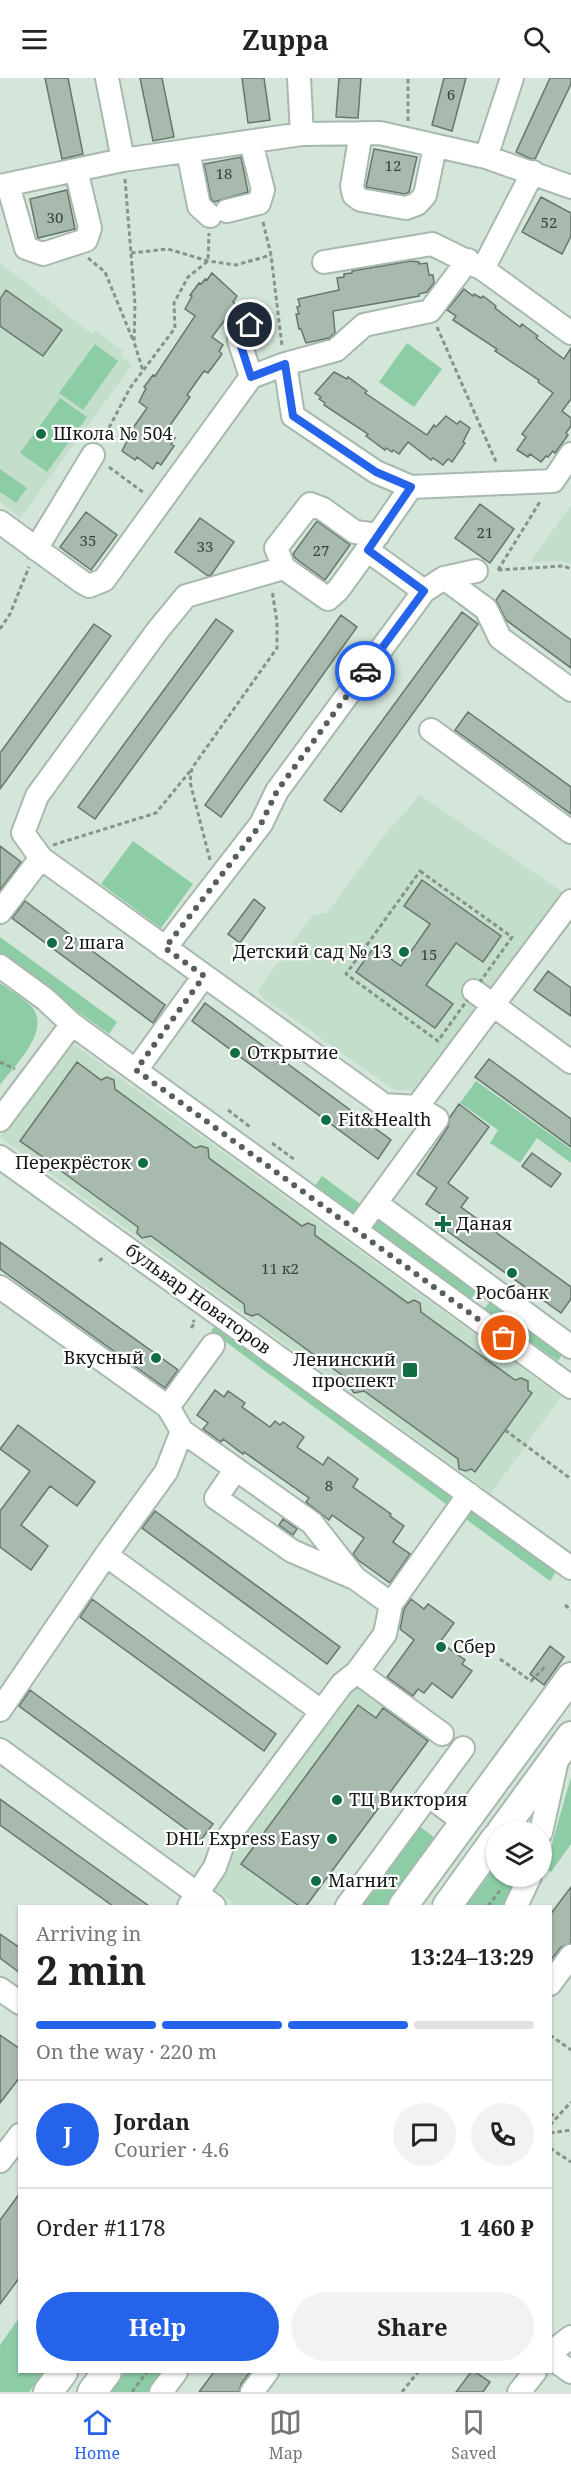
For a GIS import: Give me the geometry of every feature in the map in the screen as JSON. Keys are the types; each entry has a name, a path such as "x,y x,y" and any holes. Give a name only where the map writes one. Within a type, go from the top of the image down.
{"main road":[{"path":"404,1905 571,1677"},
{"path":"509,1821 565,1744"},
{"path":"448,1905 486,1852"},
{"path":"48,2392 62,2373"},
{"path":"92,2392 106,2373"}],"street":[{"path":"107,78 123,160"},
{"path":"299,78 302,134"},
{"path":"486,157 512,78"},
{"path":"361,133 352,186 354,195 361,200 406,208 417,204 425,195 435,147"},
{"path":"76,170 90,228 86,240 43,254 26,248 4,185 123,160 302,134 380,133 486,157 571,187"},
{"path":"188,151 199,206 219,213 259,202 263,190 251,142"},
{"path":"0,522 89,586 104,579 251,377 285,364 336,350 364,325 430,311 475,264 533,172"},
{"path":"324,262 432,244 475,264 571,333"},
{"path":"250,325 239,340 251,377"},
{"path":"285,364 293,416 376,472 411,487 553,481 571,454"},
{"path":"36,549 93,455"},
{"path":"356,1230 437,1119 417,1107 384,1105 41,858 23,833 38,795 158,630 186,596 277,571 328,598 338,590 411,487"},
{"path":"277,571 276,548 310,504 323,509 373,542 424,591"},
{"path":"165,948 261,824 277,791 424,591 444,578 487,570"},
{"path":"444,578 486,609 500,638 571,690"},
{"path":"431,730 571,832"},
{"path":"0,912 41,858"},
{"path":"417,1107 571,901"},
{"path":"0,966 45,999 72,1024 563,1381 571,1355"},
{"path":"136,1070 204,976"},
{"path":"474,991 571,1062"},
{"path":"0,1120 72,1024"},
{"name":"бульвар Новаторов","path":"0,1157 571,1568"},
{"path":"376,1203 571,1347"},
{"path":"0,1287 168,1407 182,1431 312,1523 355,1578"},
{"path":"470,1314 489,1287"},
{"path":"168,1407 213,1345"},
{"path":"0,1710 166,1472 182,1431"},
{"path":"236,1469 216,1498 292,1551 355,1578 391,1604"},
{"path":"0,1750 200,1903 224,1844 342,1684 357,1672 384,1634 391,1604 469,1494"},
{"path":"106,1555 321,1712"},
{"path":"357,1672 442,1734"},
{"path":"544,1821 565,1744"},
{"path":"348,1905 463,1748"},
{"path":"428,1796 465,1822"},
{"path":"516,1905 525,1887"},
{"path":"552,1981 571,1956"},
{"path":"0,2162 18,2138"},
{"path":"552,2351 571,2337"},
{"path":"552,2358 571,2372"},
{"path":"161,2392 175,2373"},
{"path":"252,2392 266,2373"},
{"path":"519,2392 534,2373"}],"path":[{"path":"407,140 408,78"},
{"path":"123,160 135,304 134,342"},
{"path":"259,202 271,255 285,364"},
{"path":"158,503 93,455 115,420 130,388 175,328 174,303 188,277 208,261 219,213"},
{"path":"62,248 81,252 105,272 134,342 143,371"},
{"path":"131,253 168,249 208,261 236,264 271,255"},
{"path":"430,311 505,483"},
{"path":"487,570 553,481"},
{"path":"0,629 10,614 36,549"},
{"path":"487,570 564,567 571,569"},
{"path":"60,841 156,813 192,768 277,648 277,571"},
{"path":"192,768 190,782 210,861 223,873"},
{"path":"420,871 512,937 474,991 438,1041 346,974 420,871"},
{"path":"228,1110 250,1127"},
{"path":"272,1143 295,1160"},
{"path":"505,1430 571,1479"},
{"path":"565,1605 571,1610"},
{"path":"500,1659 531,1681 544,1667"},
{"path":"489,1905 503,1887"},
{"path":"552,2036 571,2050"},
{"path":"552,2123 571,2102"},
{"path":"552,2114 557,2118"},
{"path":"552,2133 571,2130"},
{"path":"552,2149 571,2162"},
{"path":"132,2392 146,2373"},
{"path":"402,2392 417,2373"}],"shaded area":[{"name":"Школа № 504","path":"0,263 92,334 95,330 123,351 120,355 132,365 20,518 0,502"},
{"path":"571,505 571,564 562,561 530,562"},
{"name":"Детский сад № 13","path":"420,795 564,893 420,1091 394,1090 261,996 258,990 313,915 327,913 382,838"},
{"path":"69,1041 561,1397 491,1493 0,1137"},
{"name":"ТЦ Виктория","path":"358,1676 435,1733 309,1905 236,1905 207,1884"}],"green space":[{"path":"407,343 442,369 414,407 379,382"},
{"path":"95,344 118,361 83,410 59,393"},
{"path":"60,398 87,417 47,472 20,453"},
{"path":"0,469 27,488 16,503 0,492"},
{"path":"133,841 193,884 161,928 101,884"},
{"path":"0,937 117,1022 109,1034 0,955"},
{"path":"0,983 30,1005 36,1015 37,1025 35,1036 29,1047 0,1085"},
{"path":"476,1081 571,1149 571,1163 537,1138 520,1163 490,1143 498,1130 460,1103"},
{"path":"322,1176 363,1206 356,1215 315,1186"},
{"path":"375,1216 477,1291 471,1299 369,1225"},
{"path":"491,1300 563,1353 558,1361 484,1309"},
{"path":"217,1323 456,1498 450,1507 211,1331"},
{"path":"469,1508 556,1572 550,1581 463,1517"},
{"path":"571,1777 571,1844 552,1871 552,1844"},
{"path":"418,1825 436,1839 387,1905 359,1905"},
{"path":"486,1879 486,1887 517,1887 507,1905 467,1905"},
{"path":"18,2319 18,2373 43,2373 29,2392 0,2392 0,2345"},
{"path":"124,2373 165,2373 151,2392 110,2392"}],"building":[{"path":"45,78 68,78 83,154 62,159"},
{"path":"140,78 162,78 174,137 153,141"},
{"path":"242,78 264,78 270,120 248,123"},
{"path":"339,78 361,78 358,118 336,117"},
{"path":"444,78 466,78 452,131 432,125"},
{"path":"550,78 571,78 571,84 535,159 531,159 516,152"},
{"path":"374,149 417,157 409,192 405,194 366,187"},
{"path":"241,157 248,192 214,202 211,199 204,164"},
{"path":"67,190 75,229 38,238 30,199"},
{"path":"541,197 571,213 571,236 562,254 522,232"},
{"path":"411,261 419,262 419,264 427,263 429,275 433,275 434,283 427,292 419,296 333,311 335,333 329,338 306,343 299,329 296,314 299,314 298,299 339,290 337,278 344,277 344,274 352,273 352,271"},
{"path":"212,273 237,296 233,302 236,305 212,337 223,345 219,351 222,354 208,373 204,371 187,395 190,397 166,431 175,438 171,444 174,446 161,465 157,462 153,469 137,457 135,460 122,451 128,435 147,408 139,402 146,388 144,387 153,375 155,376 195,316 185,309 192,296 190,295 199,283 207,280"},
{"path":"464,289 473,296 474,294 481,298 483,296 520,327 522,324 538,336 536,338 564,359 571,348 571,399 562,411 571,418 571,426 566,433 568,435 555,453 553,451 541,462 530,454 528,457 517,450 526,437 522,434 553,393 538,382 539,380 495,351 497,349 453,320 456,316 447,310"},
{"path":"6,290 62,330 43,356 0,326 0,299"},
{"path":"334,372 347,379 348,377 367,391 365,393 427,435 434,425 436,427 446,416 457,424 460,421 470,428 463,442 465,443 452,462 448,459 443,465 433,458 431,460 408,442 399,454 386,448 385,450 366,436 368,434 324,405 325,403 319,399 321,397 315,393"},
{"path":"480,504 514,529 490,563 455,538"},
{"path":"86,512 117,535 91,570 60,547"},
{"path":"200,518 234,542 208,576 175,552"},
{"path":"317,521 350,545 325,580 295,558 293,554"},
{"path":"503,590 571,640 571,668 506,620 496,600"},
{"path":"462,612 478,624 341,812 324,800"},
{"path":"341,615 357,627 221,817 205,805"},
{"path":"216,619 233,631 95,819 78,807"},
{"path":"94,624 111,636 0,789 0,753"},
{"path":"468,712 571,787 571,814 455,730"},
{"path":"0,846 21,862 0,890"},
{"path":"422,880 501,936 483,962 456,943 426,985 453,1004 435,1028 356,972 374,947 401,966 430,924 404,906"},
{"path":"254,899 265,908 240,943 228,934"},
{"path":"25,901 165,1005 153,1023 12,918"},
{"path":"548,971 571,988 571,1016 534,990"},
{"path":"205,1003 391,1140 378,1159 192,1021"},
{"path":"489,1059 571,1119 571,1147 475,1077"},
{"path":"77,1062 101,1080 107,1077 114,1080 115,1089 195,1148 201,1146 208,1148 209,1158 302,1226 308,1223 315,1226 315,1235 408,1303 414,1300 420,1303 421,1312 515,1380 521,1378 528,1381 528,1390 532,1393 475,1472 471,1469 466,1471 459,1469 458,1459 364,1391 354,1393 350,1387 350,1381 258,1314 252,1316 245,1313 244,1304 151,1236 142,1238 137,1233 138,1227 57,1168 51,1170 44,1168 44,1158 20,1141"},
{"path":"459,1104 489,1127 448,1183 468,1198 461,1207 571,1287 571,1299 561,1313 439,1225 445,1217 426,1204 437,1188 417,1174 448,1127 450,1117"},
{"path":"532,1153 561,1174 551,1187 522,1166"},
{"path":"0,1242 178,1370 165,1388 0,1269"},
{"path":"215,1390 224,1397 228,1391 245,1403 242,1407 270,1427 275,1421 280,1425 283,1422 304,1437 297,1447 323,1465 328,1457 358,1479 353,1487 404,1526 393,1542 410,1554 390,1583 353,1554 364,1538 332,1515 329,1520 306,1502 309,1498 244,1452 243,1454 223,1439 221,1442 203,1429 208,1423 197,1415"},
{"path":"18,1425 95,1482 77,1506 50,1486 21,1525 48,1546 31,1570 0,1547 0,1511 30,1471 0,1449"},
{"path":"155,1511 340,1647 327,1664 142,1528"},
{"path":"283,1519 297,1529 293,1535 279,1525"},
{"path":"92,1599 276,1734 264,1751 80,1617"},
{"path":"411,1599 424,1609 428,1604 454,1623 440,1642 465,1660 462,1664 472,1671 452,1698 432,1683 424,1693 418,1689 413,1696 387,1677 414,1640 400,1629 404,1609"},
{"path":"550,1646 564,1657 544,1685 530,1674"},
{"path":"30,1690 213,1824 201,1840 19,1706"},
{"name":"ТЦ Виктория","path":"358,1705 376,1718 383,1708 428,1741 307,1905 298,1905 241,1864"},
{"path":"0,1799 148,1905 112,1905 0,1825"},
{"path":"571,1887 571,1943 561,1947 552,1958 552,1912"},
{"path":"0,1934 18,1947 18,1972 0,1958"},
{"path":"0,2035 18,2048 18,2080 0,2103"},
{"path":"18,2196 18,2280 0,2304 0,2220"},
{"path":"213,2373 249,2373 241,2384 239,2392 199,2392"},
{"path":"470,2373 476,2373 490,2382 483,2392 456,2392"}],"way so far":[{"path":"365,671 277,791 261,824 165,948 204,976 136,1070 504,1338"}],"place":[{"name":"Школа № 504","path":"41,434"},
{"name":"2 шага","path":"52,943"},
{"name":"Детский сад № 13","path":"404,952"},
{"name":"Открытие","path":"235,1053"},
{"name":"Fit&Health","path":"326,1120"},
{"name":"Перекрёсток","path":"143,1163"},
{"name":"Даная","path":"443,1224"},
{"name":"Росбанк","path":"512,1273"},
{"name":"Вкусный","path":"156,1358"},
{"name":"Ленинский проспект","path":"410,1370"},
{"name":"Сбер","path":"441,1647"},
{"name":"ТЦ Виктория","path":"337,1800"},
{"name":"DHL Express Easy","path":"332,1839"},
{"name":"Магнит","path":"316,1881"}],"route":[{"path":"250,325 239,340 251,377 285,364 293,416 376,472 411,487 368,550 424,591 365,671"}]}
